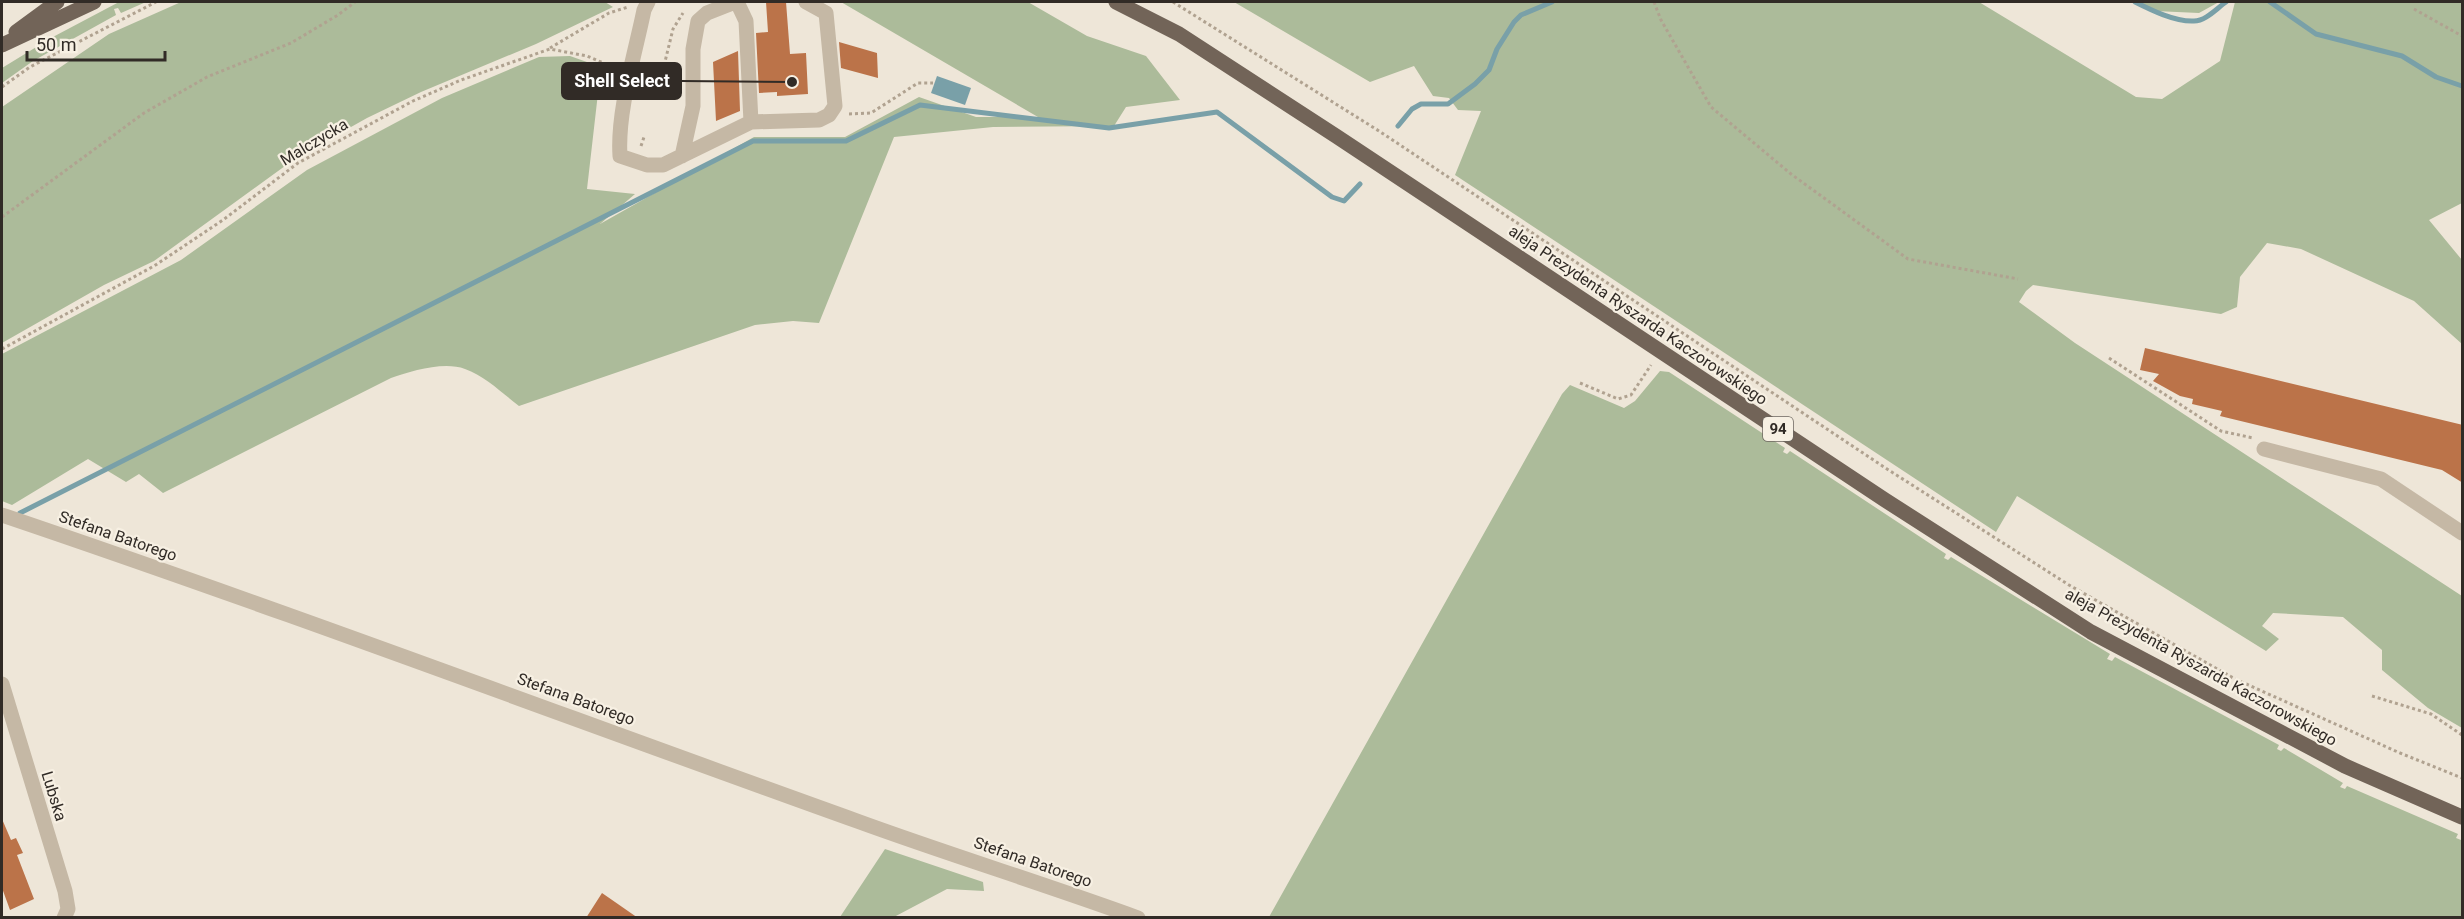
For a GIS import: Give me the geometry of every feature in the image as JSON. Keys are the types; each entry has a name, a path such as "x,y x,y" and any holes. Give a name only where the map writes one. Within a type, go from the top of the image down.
{"main road":[{"path":"2,44 57,2"},
{"path":"2,44 94,2"},
{"name":"aleja Prezydenta Ryszarda Kaczorowskiego","path":"1116,2 1179,34 1885,500 2091,632 2345,766 2463,817"}],"street":[{"path":"682,156 693,106 693,49 698,21 707,14 736,2 746,21 751,122"},
{"path":"640,5 631,75 622,113 620,156 654,166 682,156 751,122 819,120 829,115 835,106 826,13 806,2"},
{"path":"2260,444 2381,479 2463,533"},
{"name":"Stefana Batorego","path":"2,515 130,558 859,822 1138,918"},
{"name":"Lubska","path":"2,684 65,891 68,909 64,918"}],"path":[{"path":"2,87 30,67 156,2"},
{"path":"2,217 144,113 207,77 291,43 355,2"},
{"path":"1173,2 1379,130 1857,449 2069,585 2235,679 2400,753 2463,778"},
{"path":"1654,2 1661,20 1711,107 1791,174 1908,259 2018,279"},
{"name":"Malczycka","path":"2,349 154,266 223,220 298,163 362,127 451,84 550,49 609,13 640,5"},
{"path":"661,78 673,29 686,9"},
{"path":"2414,9 2463,36"},
{"path":"550,49 587,56 631,75"},
{"path":"829,115 871,113 918,82 933,83"},
{"path":"1580,383 1618,399 1631,394 1660,351"},
{"path":"2109,358 2221,431 2260,444"},
{"path":"2372,696 2431,714 2463,735"}],"green space":[{"path":"119,2 146,2 121,13 118,8 114,9 116,15 33,61 2,83 2,68 51,38"},
{"path":"181,2 605,2 613,7 536,44 421,92 367,118 296,158 154,261 104,285 2,343 2,107 109,34"},
{"path":"841,2 1028,2 1087,36 1146,56 1180,100 1126,107 1114,126 993,127 894,137 819,323 793,321 755,325 519,406 486,380 465,369 438,366 418,370 391,378 163,493 139,474 126,482 88,459 12,505 2,501 2,354 181,260 307,170 442,98 539,57 570,56 601,67 587,189 635,194 600,224 754,137 845,137 919,97 976,117 1038,117"},
{"path":"1234,2 1979,2 2136,97 2162,99 2220,61 2235,2 2462,2 2462,203 2429,220 2462,260 2462,344 2414,301 2301,249 2267,243 2240,277 2237,307 2221,314 2033,285 2019,302 2075,343 2462,596 2462,728 2428,708 2382,670 2382,650 2343,617 2273,613 2262,626 2279,639 2266,651 2017,496 1996,532 1455,175 1481,111 1458,110 1449,98 1433,96 1414,66 1370,82"},
{"path":"2140,2 2219,2 2199,13 2155,11"},
{"path":"1660,371 1669,372 1785,448 1783,452 1787,454 1790,451 1946,554 1944,558 1948,560 1951,557 2110,654 2107,659 2112,661 2115,657 2279,745 2277,749 2281,751 2284,748 2343,783 2340,787 2345,789 2347,786 2458,834 2456,838 2461,840 2462,838 2462,917 1269,917 1562,394 1570,385 1624,408 1635,401"},
{"path":"885,849 983,882 984,891 947,889 894,917 840,917"}],"water":[{"path":"937,76 971,88 965,105 931,93"}],"building":[{"path":"766,2 786,2 790,54 806,53 808,94 777,96 777,92 759,93 756,33 768,32"},
{"path":"839,42 877,53 878,78 841,68"},
{"path":"738,51 740,111 716,121 713,62"},
{"path":"2145,348 2463,425 2463,483 2442,470 2220,416 2222,411 2192,404 2193,399 2180,396 2153,381 2159,374 2140,370"},
{"path":"2,819 11,840 16,838 23,853 17,855 34,899 10,910 2,888"},
{"path":"602,893 615,902 638,918 586,918"}],"waterway":[{"path":"1398,126 1412,109 1421,104 1448,104 1475,84 1489,70 1497,49 1514,22 1521,15 1552,2"},
{"path":"2135,2 2171,18 2187,21 2207,17 2226,2"},
{"path":"2270,2 2316,34 2402,56 2436,77 2462,86"},
{"path":"20,513 753,141 846,141 920,105 1109,128 1217,112 1332,197 1344,201 1360,184"}],"place":[{"name":"Shell Select","path":"792,82"}]}
